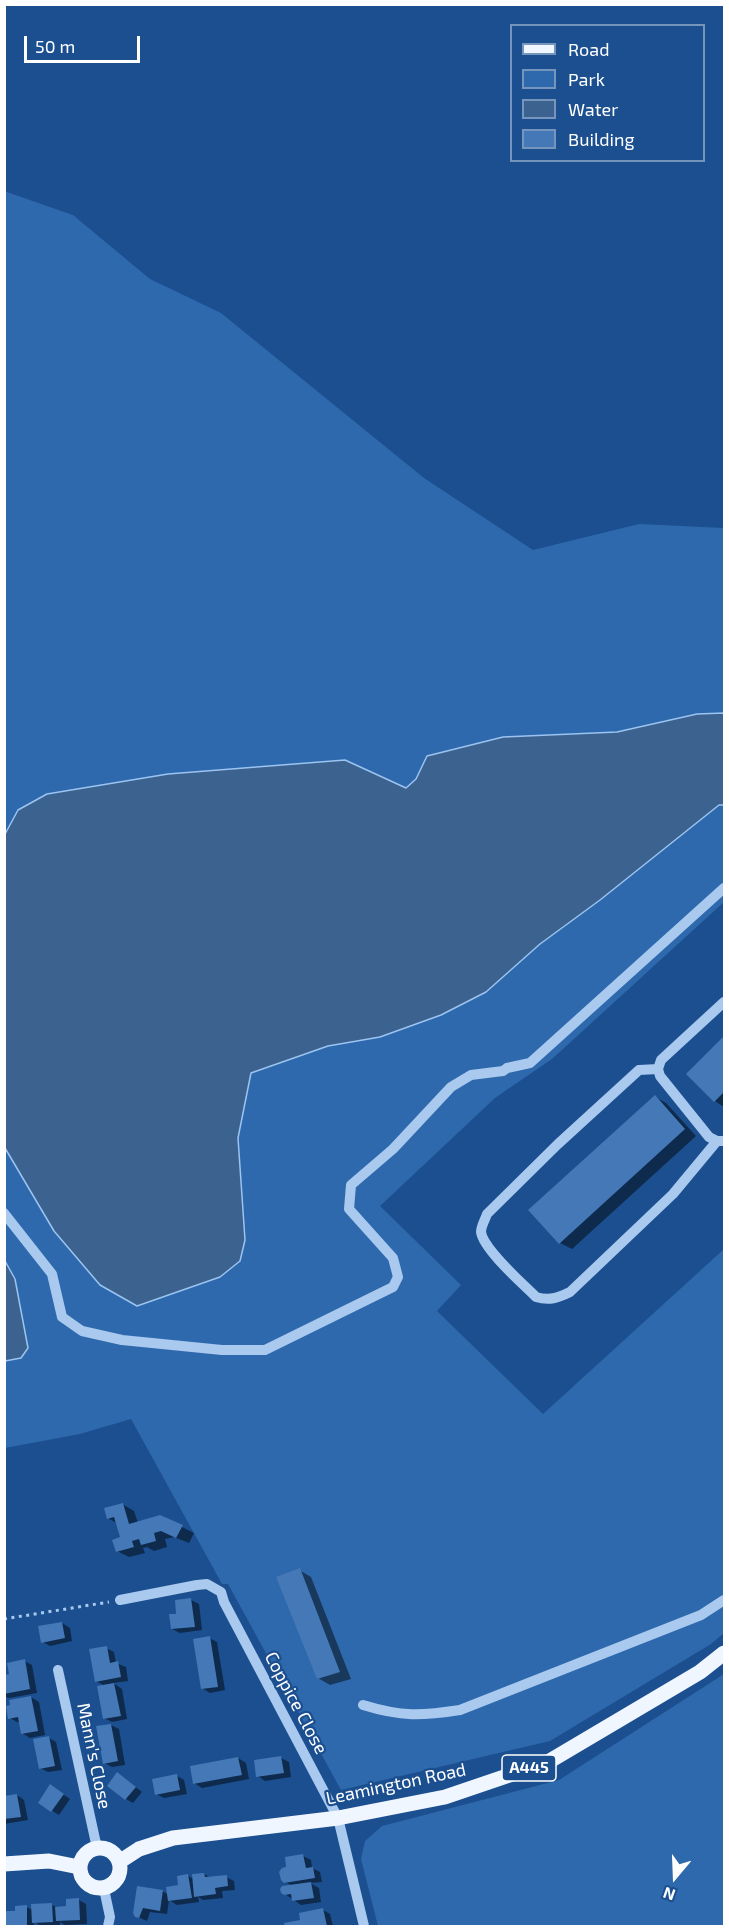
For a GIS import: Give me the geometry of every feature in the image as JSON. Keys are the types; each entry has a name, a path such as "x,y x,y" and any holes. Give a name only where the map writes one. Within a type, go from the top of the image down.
{"main road":[{"name":"Leamington Road","path":"119,1862 139,1849 174,1838 338,1818 445,1797 548,1762 700,1671 724,1653"},
{"path":"98,1848 111,1851 119,1862 119,1875 111,1886 104,1889 86,1884 79,1867 87,1852 98,1848"},
{"path":"4,1864 49,1861 79,1867"}],"street":[{"path":"4,1214 52,1274 62,1317 82,1331 122,1340 222,1350 265,1350 393,1287 398,1277 393,1258 349,1209 351,1185 393,1149 451,1087 471,1075 503,1071 530,1063 724,888"},
{"path":"658,1069 639,1070 558,1144 487,1214 481,1229 483,1239 497,1259 536,1297 544,1300 555,1299 570,1292 673,1194 721,1141 709,1137 702,1129 660,1076 658,1069 661,1060 724,1002"},
{"name":"Coppice Close","path":"120,1600 207,1584 220,1592 338,1818 364,1926"},
{"path":"363,1705 401,1715 425,1716 460,1710 701,1615 724,1600"},
{"name":"Mann's Close","path":"58,1670 98,1848"},
{"path":"104,1889 110,1917 108,1926"}],"path":[{"path":"4,1619 120,1600"}],"green space":[{"path":"4,191 73,215 150,279 221,313 424,478 533,550 639,524 724,528 724,902 552,1059 495,1098 380,1206 461,1285 437,1311 543,1414 724,1249 724,1633 711,1644 550,1741 341,1790 228,1584 222,1584 131,1419 80,1434 5,1448"},
{"path":"724,1674 724,1926 378,1926 361,1859 365,1841 382,1826 559,1780"}],"water":[{"path":"724,713 724,805 719,805 600,900 540,944 486,992 441,1015 380,1037 328,1046 251,1073 238,1138 245,1240 240,1261 220,1277 137,1306 100,1285 54,1231 5,1148 4,836 18,810 47,794 168,774 345,760 406,788 416,779 427,756 503,737 617,732 697,714"},
{"path":"5,1261 15,1279 28,1348 21,1358 5,1361"}],"building":[{"path":"724,1036 724,1092 714,1102 686,1074"},
{"path":"655,1095 685,1129 559,1244 528,1210"},
{"path":"123,1503 129,1524 160,1515 183,1525 176,1538 161,1531 154,1533 156,1541 141,1545 139,1539 132,1541 134,1547 116,1552 112,1540 120,1537 114,1517 107,1519 104,1508"},
{"path":"300,1568 340,1672 317,1679 276,1577"},
{"path":"191,1598 195,1627 171,1629 169,1614 176,1614 175,1600"},
{"path":"62,1622 65,1638 41,1643 38,1626"},
{"path":"210,1636 218,1687 201,1689 193,1639"},
{"path":"107,1646 110,1663 118,1661 121,1677 95,1682 89,1649"},
{"path":"25,1659 30,1689 4,1694 4,1675 9,1674 7,1663"},
{"path":"114,1683 121,1716 103,1719 97,1686"},
{"path":"31,1696 38,1731 21,1734 18,1717 8,1719 6,1706 10,1705 9,1700"},
{"path":"111,1724 118,1761 103,1764 96,1726"},
{"path":"49,1736 55,1766 39,1769 33,1739"},
{"path":"281,1756 284,1773 256,1777 254,1760"},
{"path":"238,1757 242,1775 193,1784 190,1766"},
{"path":"117,1772 136,1787 125,1800 107,1786"},
{"path":"177,1774 180,1790 155,1795 152,1779"},
{"path":"50,1784 64,1794 51,1812 38,1803"},
{"path":"17,1794 21,1817 4,1819 4,1796"},
{"path":"303,1854 306,1868 313,1867 315,1878 284,1883 279,1872 286,1867 285,1857"},
{"path":"204,1873 205,1877 227,1875 228,1886 215,1888 216,1894 194,1897 192,1874"},
{"path":"188,1874 192,1898 168,1901 166,1887 178,1885 177,1876"},
{"path":"311,1882 314,1898 292,1901 291,1894 281,1893 282,1886"},
{"path":"137,1886 163,1890 160,1911 143,1908 139,1918 135,1917 133,1913"},
{"path":"79,1898 80,1920 56,1921 55,1907 66,1906 66,1899"},
{"path":"52,1903 53,1922 32,1923 31,1904"},
{"path":"27,1905 27,1926 4,1926 4,1911 15,1911 15,1906"},
{"path":"323,1908 327,1926 285,1926 284,1923 300,1920 299,1913"}]}
